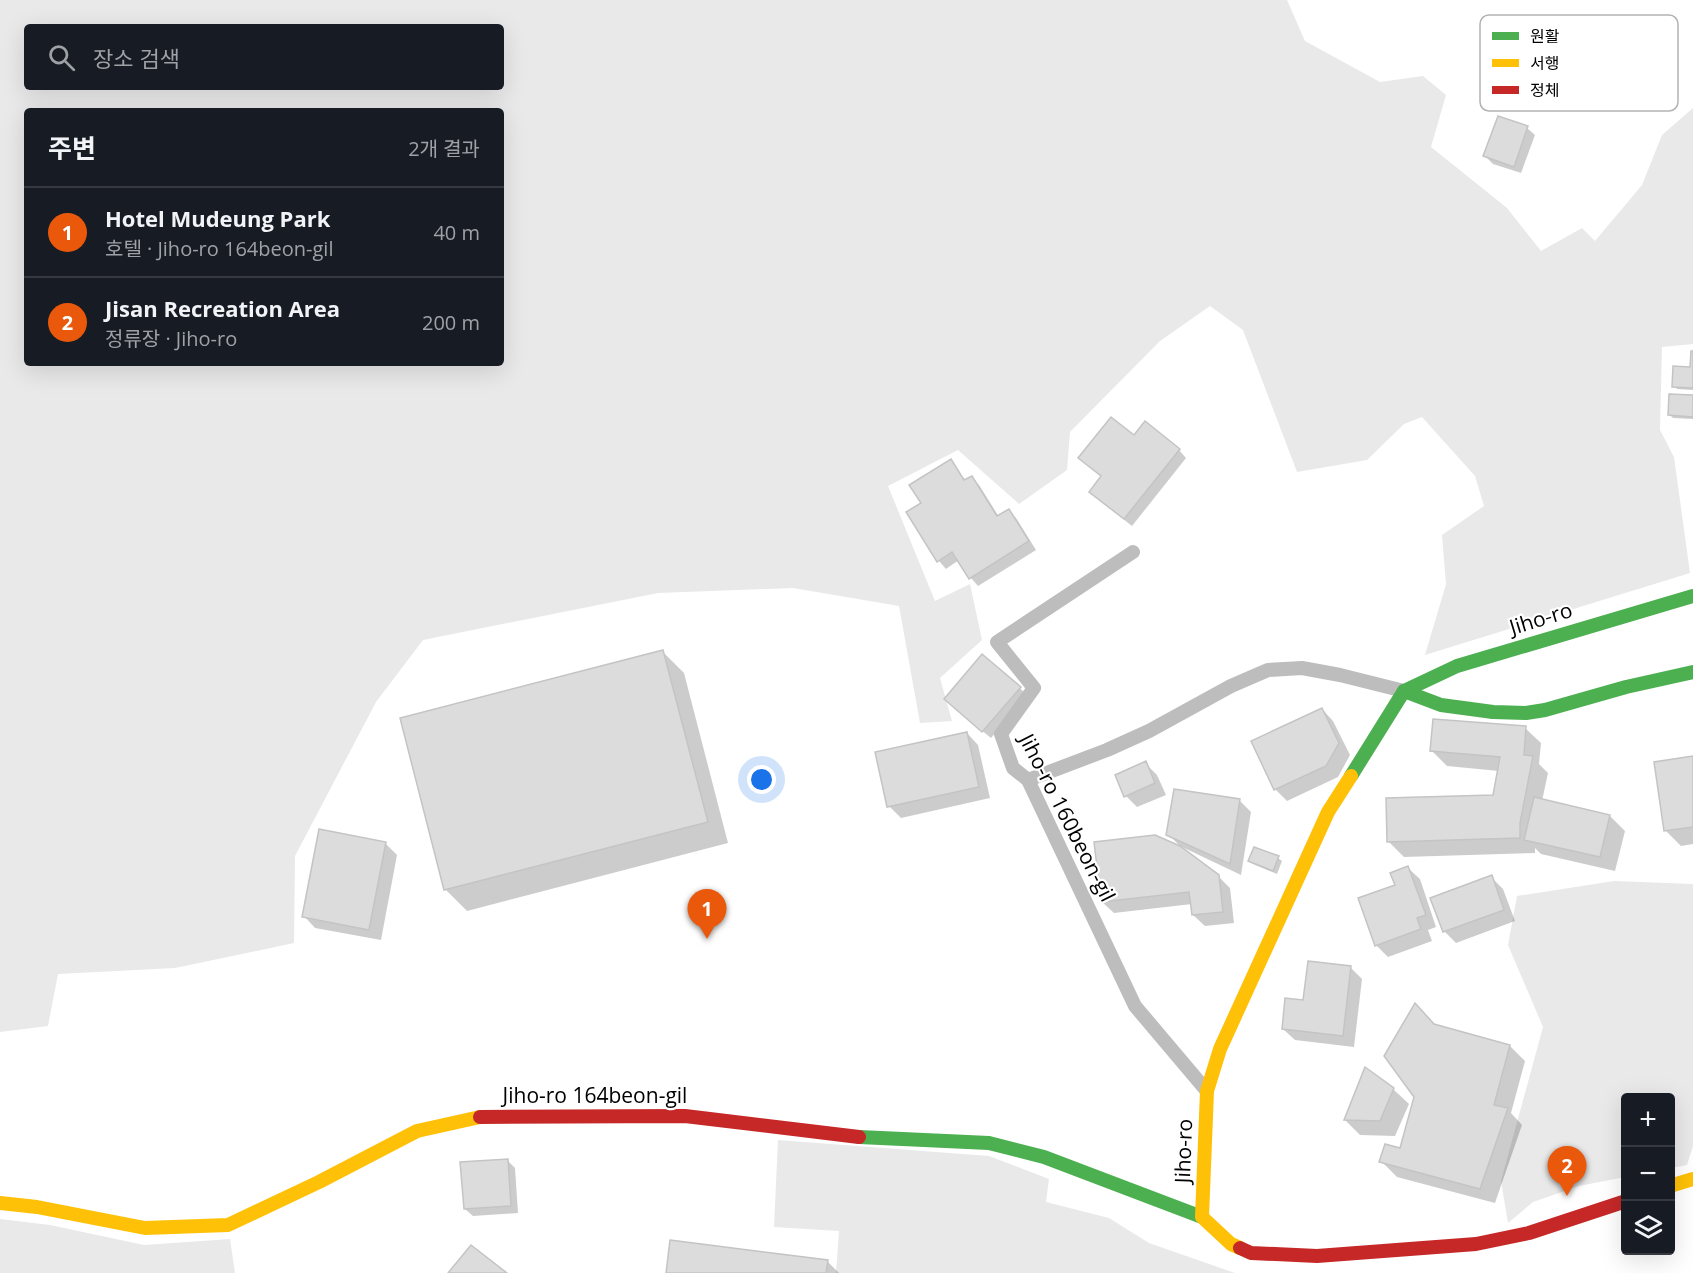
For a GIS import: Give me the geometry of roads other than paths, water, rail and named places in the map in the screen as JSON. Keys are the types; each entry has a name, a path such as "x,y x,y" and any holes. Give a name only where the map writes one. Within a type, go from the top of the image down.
{"street":[{"name":"Jiho-ro","path":"1202,1218 1207,1091 1220,1049 1328,812 1404,691 1456,666 1693,596"},
{"path":"1404,691 1441,705 1493,712 1526,713 1693,672"},
{"name":"Jiho-ro 164beon-gil","path":"0,1203 37,1207 145,1228 228,1225 319,1182 417,1131 480,1117 685,1116 852,1137 989,1143 1044,1157 1202,1218"},
{"path":"1675,1185 1693,1179"},
{"path":"1202,1218 1231,1244 1251,1253 1317,1256 1476,1244 1529,1233 1621,1203"}],"lane":[{"name":"Jiho-ro 160beon-gil","path":"1133,552 997,642 1034,688 1001,734 1013,768 1028,780 1135,1006 1207,1091"},
{"path":"1028,780 1107,750 1149,731 1230,686 1268,670 1302,668 1404,691"}],"place":[{"name":"Hotel Mudeung Park","path":"707,939"},
{"name":"Jisan Recreation Area","path":"1567,1196"}]}
